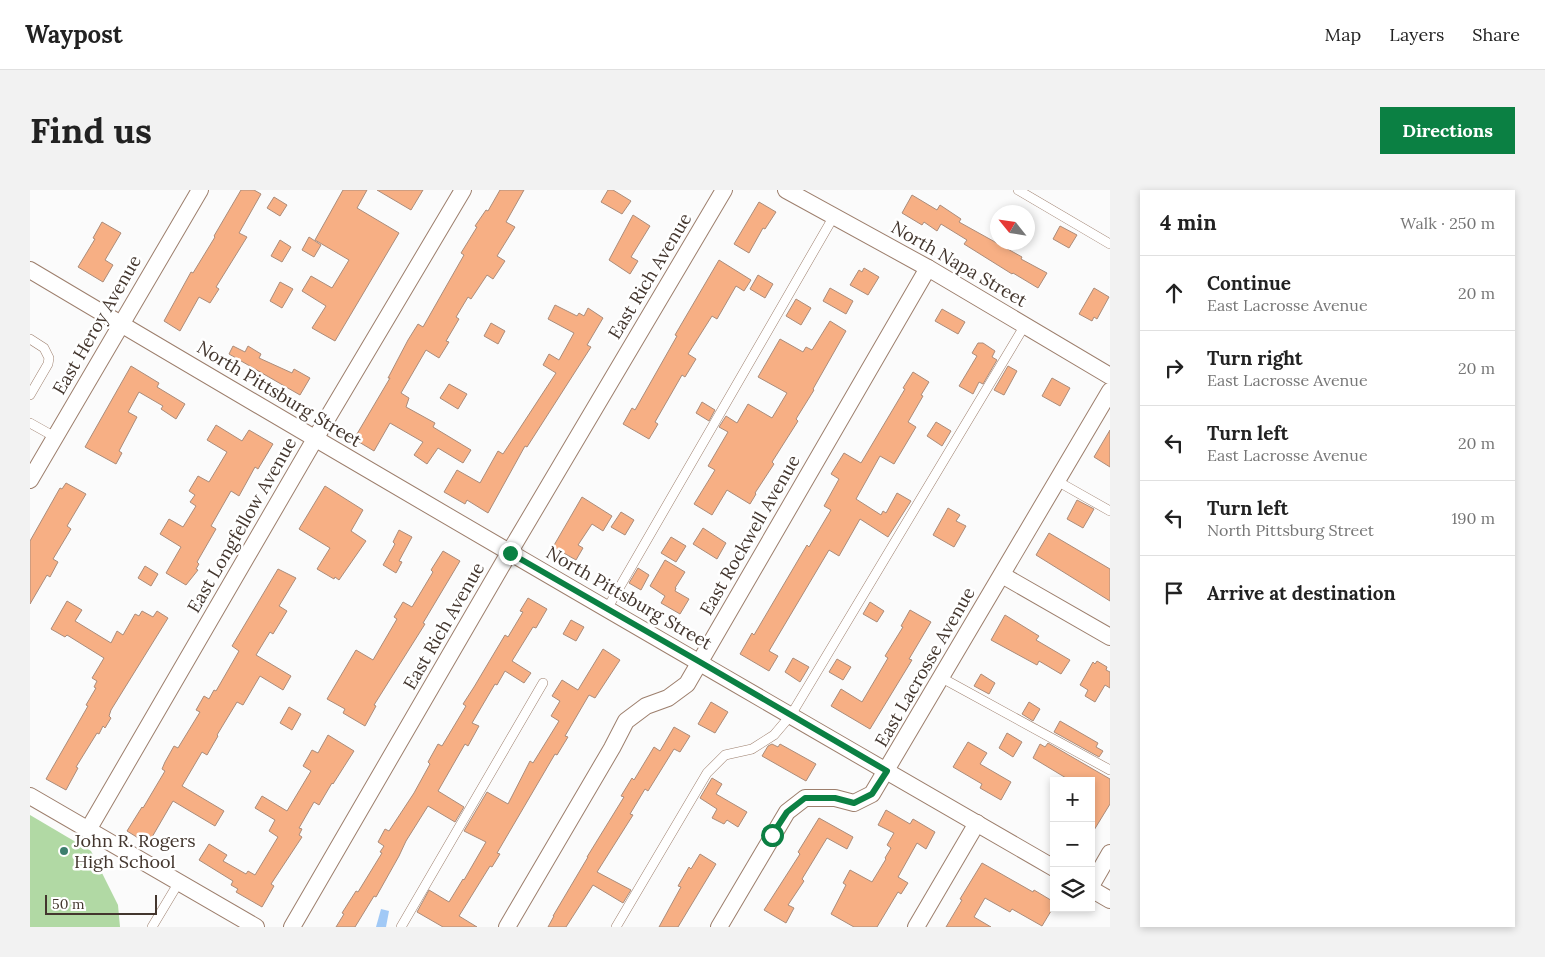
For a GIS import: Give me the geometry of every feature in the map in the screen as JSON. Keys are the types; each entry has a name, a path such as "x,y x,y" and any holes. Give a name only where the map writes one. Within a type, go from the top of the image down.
{"street":[{"name":"East Heroy Avenue","path":"30,480 200,190"},
{"name":"East Longfellow Avenue","path":"88,830 315,440 464,190"},
{"name":"East Rich Avenue","path":"292,927 724,190"},
{"name":"North Napa Street","path":"786,190 928,268 1110,376"},
{"name":"East Rockwell Avenue","path":"507,927 626,721 646,706 668,698 687,684 928,268"},
{"name":"North Pittsburg Street","path":"30,270 315,440 1052,867"},
{"name":"East Lacrosse Avenue","path":"719,927 787,812 805,798 835,798 854,803 872,794 1110,391"},
{"path":"1002,575 1110,637"},
{"path":"30,796 256,927"},
{"path":"916,927 977,823"},
{"path":"1095,880 1110,853"},
{"path":"1095,890 1110,900"}],"lane":[{"path":"1018,190 1110,244"},
{"path":"607,609 834,216"},
{"path":"616,927 707,773 725,755 752,749 774,735 791,715 1025,325"},
{"path":"30,339 44,348 49,358 48,364 30,395"},
{"path":"30,423 55,438"},
{"path":"1057,481 1110,511"},
{"path":"942,678 1110,770"},
{"path":"401,927 544,683"},
{"path":"152,927 179,882"}],"green space":[{"name":"John R. Rogers High School","path":"30,815 91,851 118,905 120,927 30,927"}],"water":[{"path":"381,909 389,911 386,927 376,927"}],"building":[{"path":"241,190 254,190 261,194 239,233 247,237 216,287 219,289 210,303 199,297 180,331 164,321 191,272 193,273 215,237"},
{"path":"343,190 367,190 357,208 399,233 335,341 312,328 326,306 302,291 311,276 332,288 349,260 315,240"},
{"path":"377,190 423,190 411,210"},
{"path":"500,190 524,190 506,222 515,227 497,256 505,261 493,279 487,275 471,299 468,297 456,317 459,319 446,341 449,342 439,358 426,350 401,393 409,398 406,407 435,423 433,427 471,450 463,463 438,448 427,464 414,455 423,442 390,423 374,451 354,439 390,378 388,378 408,340 418,324 423,327 464,255 461,253 477,227 475,226 486,210 488,211"},
{"path":"608,190 613,190 631,201 622,214 601,202"},
{"path":"912,195 937,210 940,205 961,219 959,222 990,239 990,250 1009,250 1022,257 1021,259 1047,273 1038,288 964,244 967,240 941,224 937,231 924,222 922,225 902,213"},
{"path":"274,197 287,205 280,216 267,208"},
{"path":"759,202 776,212 765,229 763,228 749,253 734,244"},
{"path":"633,215 650,226 631,257 638,261 630,274 609,260"},
{"path":"102,222 121,233 105,260 113,265 103,282 78,267 95,239 93,238"},
{"path":"1060,226 1077,235 1069,248 1053,239"},
{"path":"309,237 321,245 314,257 302,250"},
{"path":"280,240 291,247 282,262 271,256"},
{"path":"719,260 751,280 744,291 736,286 717,319 712,316 688,354 696,359 685,377 682,375 655,422 658,424 649,439 623,424 632,408 635,410 677,336 675,335"},
{"path":"864,268 879,277 868,295 850,285 859,270 862,272"},
{"path":"758,275 773,284 765,298 750,289"},
{"path":"280,282 293,289 282,308 270,301"},
{"path":"830,288 853,301 846,314 823,301"},
{"path":"1094,288 1109,297 1097,319 1094,317 1092,321 1079,314"},
{"path":"796,299 811,308 801,325 786,316"},
{"path":"555,305 577,316 579,313 584,316 588,308 603,318 587,345 591,347 527,447 525,446 488,513 467,500 465,504 444,492 457,470 480,483 498,451 503,454 556,373 543,365 549,354 559,360 574,333 548,319"},
{"path":"942,309 965,322 958,334 935,321"},
{"path":"830,321 846,331 796,419 798,421 772,462 774,464 750,504 727,490 712,515 694,504 715,470 708,466 728,432 719,427 726,416 737,423 748,404 772,418 787,393 758,377 780,339 803,352 806,347 812,350"},
{"path":"491,323 505,331 498,344 484,336"},
{"path":"978,343 983,343 995,351 992,357 997,360 983,384 979,382 973,394 959,386 977,356 972,353"},
{"path":"233,346 245,352 248,346 261,354 259,358 292,373 294,369 310,378 300,395 229,354"},
{"path":"131,366 159,383 157,387 185,404 176,419 161,409 163,406 139,392 128,412 137,417 119,451 122,453 116,464 85,447"},
{"path":"1008,366 1017,371 1004,395 994,390"},
{"path":"913,372 929,382 908,422 916,427 894,464 880,456 856,499 881,515 883,511 886,513 897,493 911,501 888,537 860,519 839,556 829,550 769,651 778,656 769,671 740,654 752,633 754,635 807,545 809,547 831,510 824,506 839,479 831,474 844,453 861,463"},
{"path":"1052,378 1070,388 1060,406 1042,396"},
{"path":"449,384 467,394 458,409 440,398"},
{"path":"702,402 715,410 709,421 696,413"},
{"path":"936,422 951,431 942,446 927,436"},
{"path":"216,425 242,441 249,430 273,444 258,469 255,467 239,496 231,491 211,526 216,529 197,562 199,564 196,569 198,570 186,585 166,573 181,547 160,534 169,519 183,527 196,506 190,502 195,495 189,491 198,476 209,482 227,452 207,440"},
{"path":"1110,430 1110,467 1094,457"},
{"path":"66,483 86,494 67,526 71,529 53,559 58,562 50,577 47,575 30,604 30,541 60,488 62,489"},
{"path":"325,486 363,510 351,531 366,541 339,580 317,569 330,548 299,529"},
{"path":"582,497 612,516 603,531 592,524 578,545 583,548 576,560 553,547"},
{"path":"1077,500 1094,509 1083,528 1067,519"},
{"path":"948,508 960,515 956,521 966,526 954,547 933,535"},
{"path":"621,512 634,520 625,535 611,527"},
{"path":"703,528 726,543 717,559 693,544"},
{"path":"399,530 412,537 399,561 402,562 396,573 383,565 395,544 393,542"},
{"path":"1049,533 1110,569 1110,601 1036,555"},
{"path":"671,537 686,546 676,562 661,553"},
{"path":"443,551 460,561 423,623 425,624 374,705 376,706 365,726 343,713 345,709 327,699 356,650 373,660 397,619 394,617 403,602 412,607"},
{"path":"665,560 685,572 675,588 675,591 689,599 680,614 661,603 665,596 650,586"},
{"path":"145,566 158,574 151,586 138,578"},
{"path":"638,568 649,575 641,590 629,583"},
{"path":"278,569 296,578 279,606 287,611 273,634 270,632 256,655 291,676 283,690 260,676 243,705 237,702 207,755 202,752 182,786 224,811 215,826 173,801 148,844 127,831 165,771 162,769 174,746 178,748 200,712 196,710 204,696 209,699 214,690 216,691 239,651 232,646"},
{"path":"528,598 547,609 536,628 533,627 512,661 531,673 524,683 505,671 472,723 479,726 468,746 465,744 438,791 464,807 455,822 428,806 406,841 376,897 374,896 355,927 336,927 344,914 342,913 356,891 358,892 382,853 380,852 384,846 378,842 385,829 389,831 414,793 430,764 428,762 438,744 442,746 466,706 463,704 505,635 508,637 523,612 520,611"},
{"path":"67,601 82,610 75,621 111,643 117,631 123,635 135,614 139,616 142,611 153,617 157,611 168,618 111,710 109,716 111,718 105,728 103,726 99,734 97,733 76,767 78,768 66,790 46,779 88,706 86,705 96,688 94,687 97,681 92,678 104,658 67,635 65,637 51,629"},
{"path":"870,602 884,611 877,622 863,614"},
{"path":"910,610 931,622 909,659 912,660 870,729 831,706 841,689 862,702 888,658 885,656 903,627 901,626"},
{"path":"1005,615 1039,636 1036,640 1070,660 1061,674 1039,661 1037,665 991,640"},
{"path":"571,620 584,627 576,641 563,634"},
{"path":"603,649 620,660 595,698 589,695 565,736 568,737 557,755 555,754 497,853 500,854 492,867 490,866 459,916 477,927 443,927 417,912 429,890 449,902 486,842 464,831 487,792 508,804 530,761 533,763 559,721 551,716 560,701 552,696 562,680 578,690"},
{"path":"793,658 809,667 800,682 785,672"},
{"path":"837,659 851,667 843,680 829,672"},
{"path":"1097,661 1107,667 1106,670 1110,672 1110,688 1105,685 1095,702 1085,696 1088,690 1080,685 1093,662 1095,664"},
{"path":"981,674 995,683 989,694 974,686"},
{"path":"711,702 728,712 715,733 698,724"},
{"path":"1029,702 1040,709 1033,721 1022,714"},
{"path":"289,707 301,714 292,730 280,723"},
{"path":"1060,721 1098,743 1096,747 1103,751 1099,757 1054,732"},
{"path":"674,727 690,736 680,752 674,749 648,791 645,789 630,814 633,815 597,872 631,890 623,903 593,885 566,927 548,927 587,857 624,797 621,796 632,778 634,780 654,747 660,751"},
{"path":"1007,733 1022,742 1013,757 999,748"},
{"path":"328,735 354,751 319,805 314,802 299,828 302,829 299,835 302,837 271,884 274,886 262,907 236,892 238,889 231,885 233,881 199,860 209,844 227,855 223,861 246,874 248,871 255,875 278,837 269,831 275,820 255,808 262,796 287,811 311,771 303,766 312,750 318,753"},
{"path":"968,742 987,753 980,764 1011,782 1001,800 980,788 982,784 953,767"},
{"path":"1048,743 1110,779 1110,804 1095,828 1095,777 1064,777 1033,758 1040,744 1045,747"},
{"path":"772,744 778,747 780,744 816,764 806,781 762,756 768,746"},
{"path":"712,778 722,784 716,794 747,812 738,827 727,820 724,824 712,818 717,809 700,798"},
{"path":"886,810 910,824 913,819 935,832 926,849 917,843 898,877 908,883 901,894 898,892 877,927 854,927 831,914 846,885 843,883 850,870 872,882 886,859 891,848 887,845 894,833 878,825"},
{"path":"819,818 853,837 847,849 827,838 802,879 804,881 788,905 794,908 786,923 764,910 800,854 798,852"},
{"path":"700,854 716,864 678,927 659,927 681,887 678,886 689,867 691,869"},
{"path":"982,863 1050,900 1050,912 1042,926 1012,909 1010,912 985,898 974,917 991,927 946,927 962,900 960,899"}],"place":[{"name":"John R. Rogers High School","path":"64,851"}],"route":[{"path":"510,553 887,771 872,794 854,803 835,798 805,798 787,812 772,835"}]}
